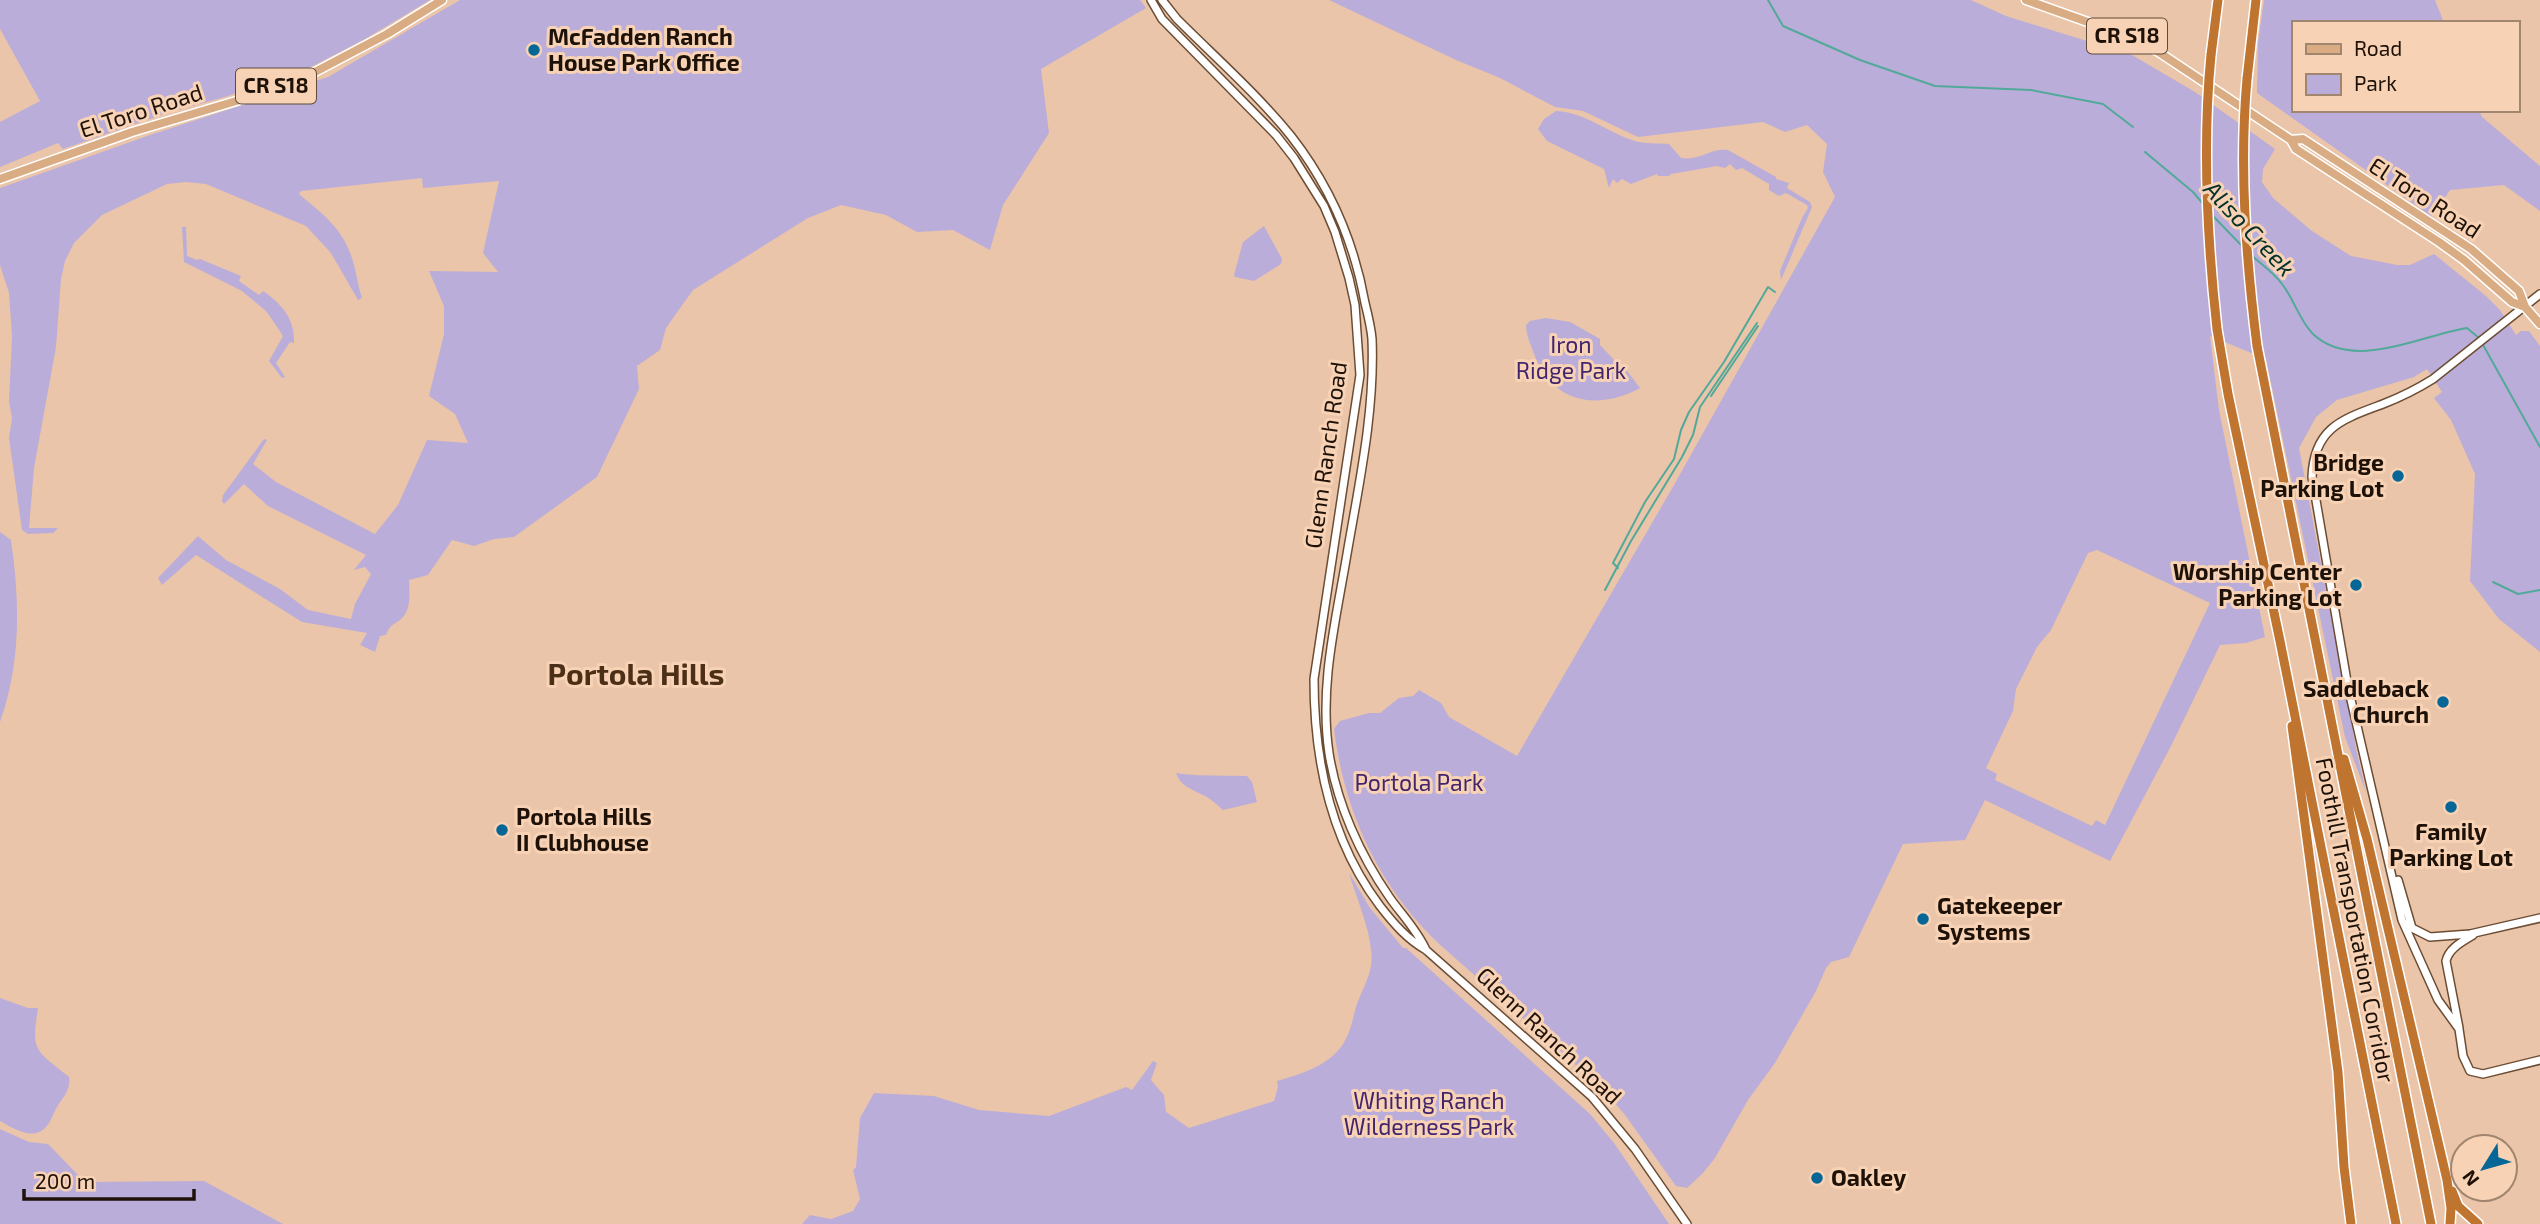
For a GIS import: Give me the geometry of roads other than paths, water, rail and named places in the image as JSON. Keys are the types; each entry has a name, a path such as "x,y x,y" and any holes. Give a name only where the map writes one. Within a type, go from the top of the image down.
{"highway":[{"name":"Foothill Transportation Corridor","path":"2218,0 2207,110 2208,215 2217,329 2396,1224"},
{"name":"Foothill Transportation Corridor","path":"2256,0 2244,121 2245,218 2257,346 2431,1224"},
{"path":"2280,641 2335,1042 2351,1224"},
{"path":"2327,699 2367,839 2447,1180 2450,1224"},
{"path":"2343,1140 2357,1224"},
{"path":"2447,1180 2458,1206 2478,1224"}],"main road":[{"name":"El Toro Road","path":"0,179 132,132 253,96 315,72 387,34 442,0"},
{"name":"Glenn Ranch Road","path":"1151,0 1162,19 1276,135 1294,158 1324,206 1347,268 1355,304 1360,375 1314,679 1315,737 1331,808 1354,866 1366,887 1410,941 1426,950 1592,1097 1635,1149 1687,1224"},
{"name":"Glenn Ranch Road","path":"1162,0 1177,19 1291,137 1328,192 1347,232 1360,276 1372,337 1372,381 1365,443 1325,686 1329,752 1341,800 1365,858 1426,950"},
{"name":"El Toro Road","path":"2026,0 2127,36 2157,51 2291,140 2296,149 2448,248 2512,302 2525,307 2540,324"},
{"path":"2459,1029 2438,1000 2406,930 2348,687 2318,520 2312,466 2321,442 2342,420 2414,390 2433,379 2540,294"},
{"path":"2393,873 2401,885 2412,928 2430,937 2477,933 2540,918"},
{"path":"2477,933 2455,948 2445,961 2466,1066 2477,1074 2540,1060"}],"waterway":[{"name":"Aliso Creek","path":"1768,0 1783,26 1860,60 1935,86 2031,90 2103,104 2133,127"},
{"name":"Aliso Creek","path":"2145,152 2193,192 2204,205"},
{"name":"Aliso Creek","path":"2212,215 2242,246"},
{"name":"Aliso Creek","path":"2251,255 2282,284 2313,334 2329,345 2367,351 2467,328 2479,338"},
{"path":"1618,568 1613,563 1645,502 1674,459 1681,430 1689,412 1724,362 1768,287 1775,292"},
{"path":"1605,590 1682,457 1693,435 1700,407 1757,323"},
{"path":"1711,396 1758,326"},
{"name":"Aliso Creek","path":"2482,343 2540,447"},
{"path":"2493,582 2518,594 2540,590"}],"place":[{"name":"McFadden Ranch House Park Office","path":"534,50"},
{"name":"Bridge Parking Lot","path":"2398,476"},
{"name":"Worship Center Parking Lot","path":"2356,585"},
{"name":"Saddleback Church","path":"2443,702"},
{"name":"Family Parking Lot","path":"2451,807"},
{"name":"Portola Hills II Clubhouse","path":"502,830"},
{"name":"Gatekeeper Systems","path":"1923,919"},
{"name":"Oakley","path":"1817,1178"}],"district":[{"name":"Portola Hills","path":"636,675"}],"park label":[{"name":"Iron Ridge Park","path":"1571,358"},
{"name":"Portola Park","path":"1419,783"},
{"name":"Whiting Ranch Wilderness Park","path":"1429,1114"}]}
